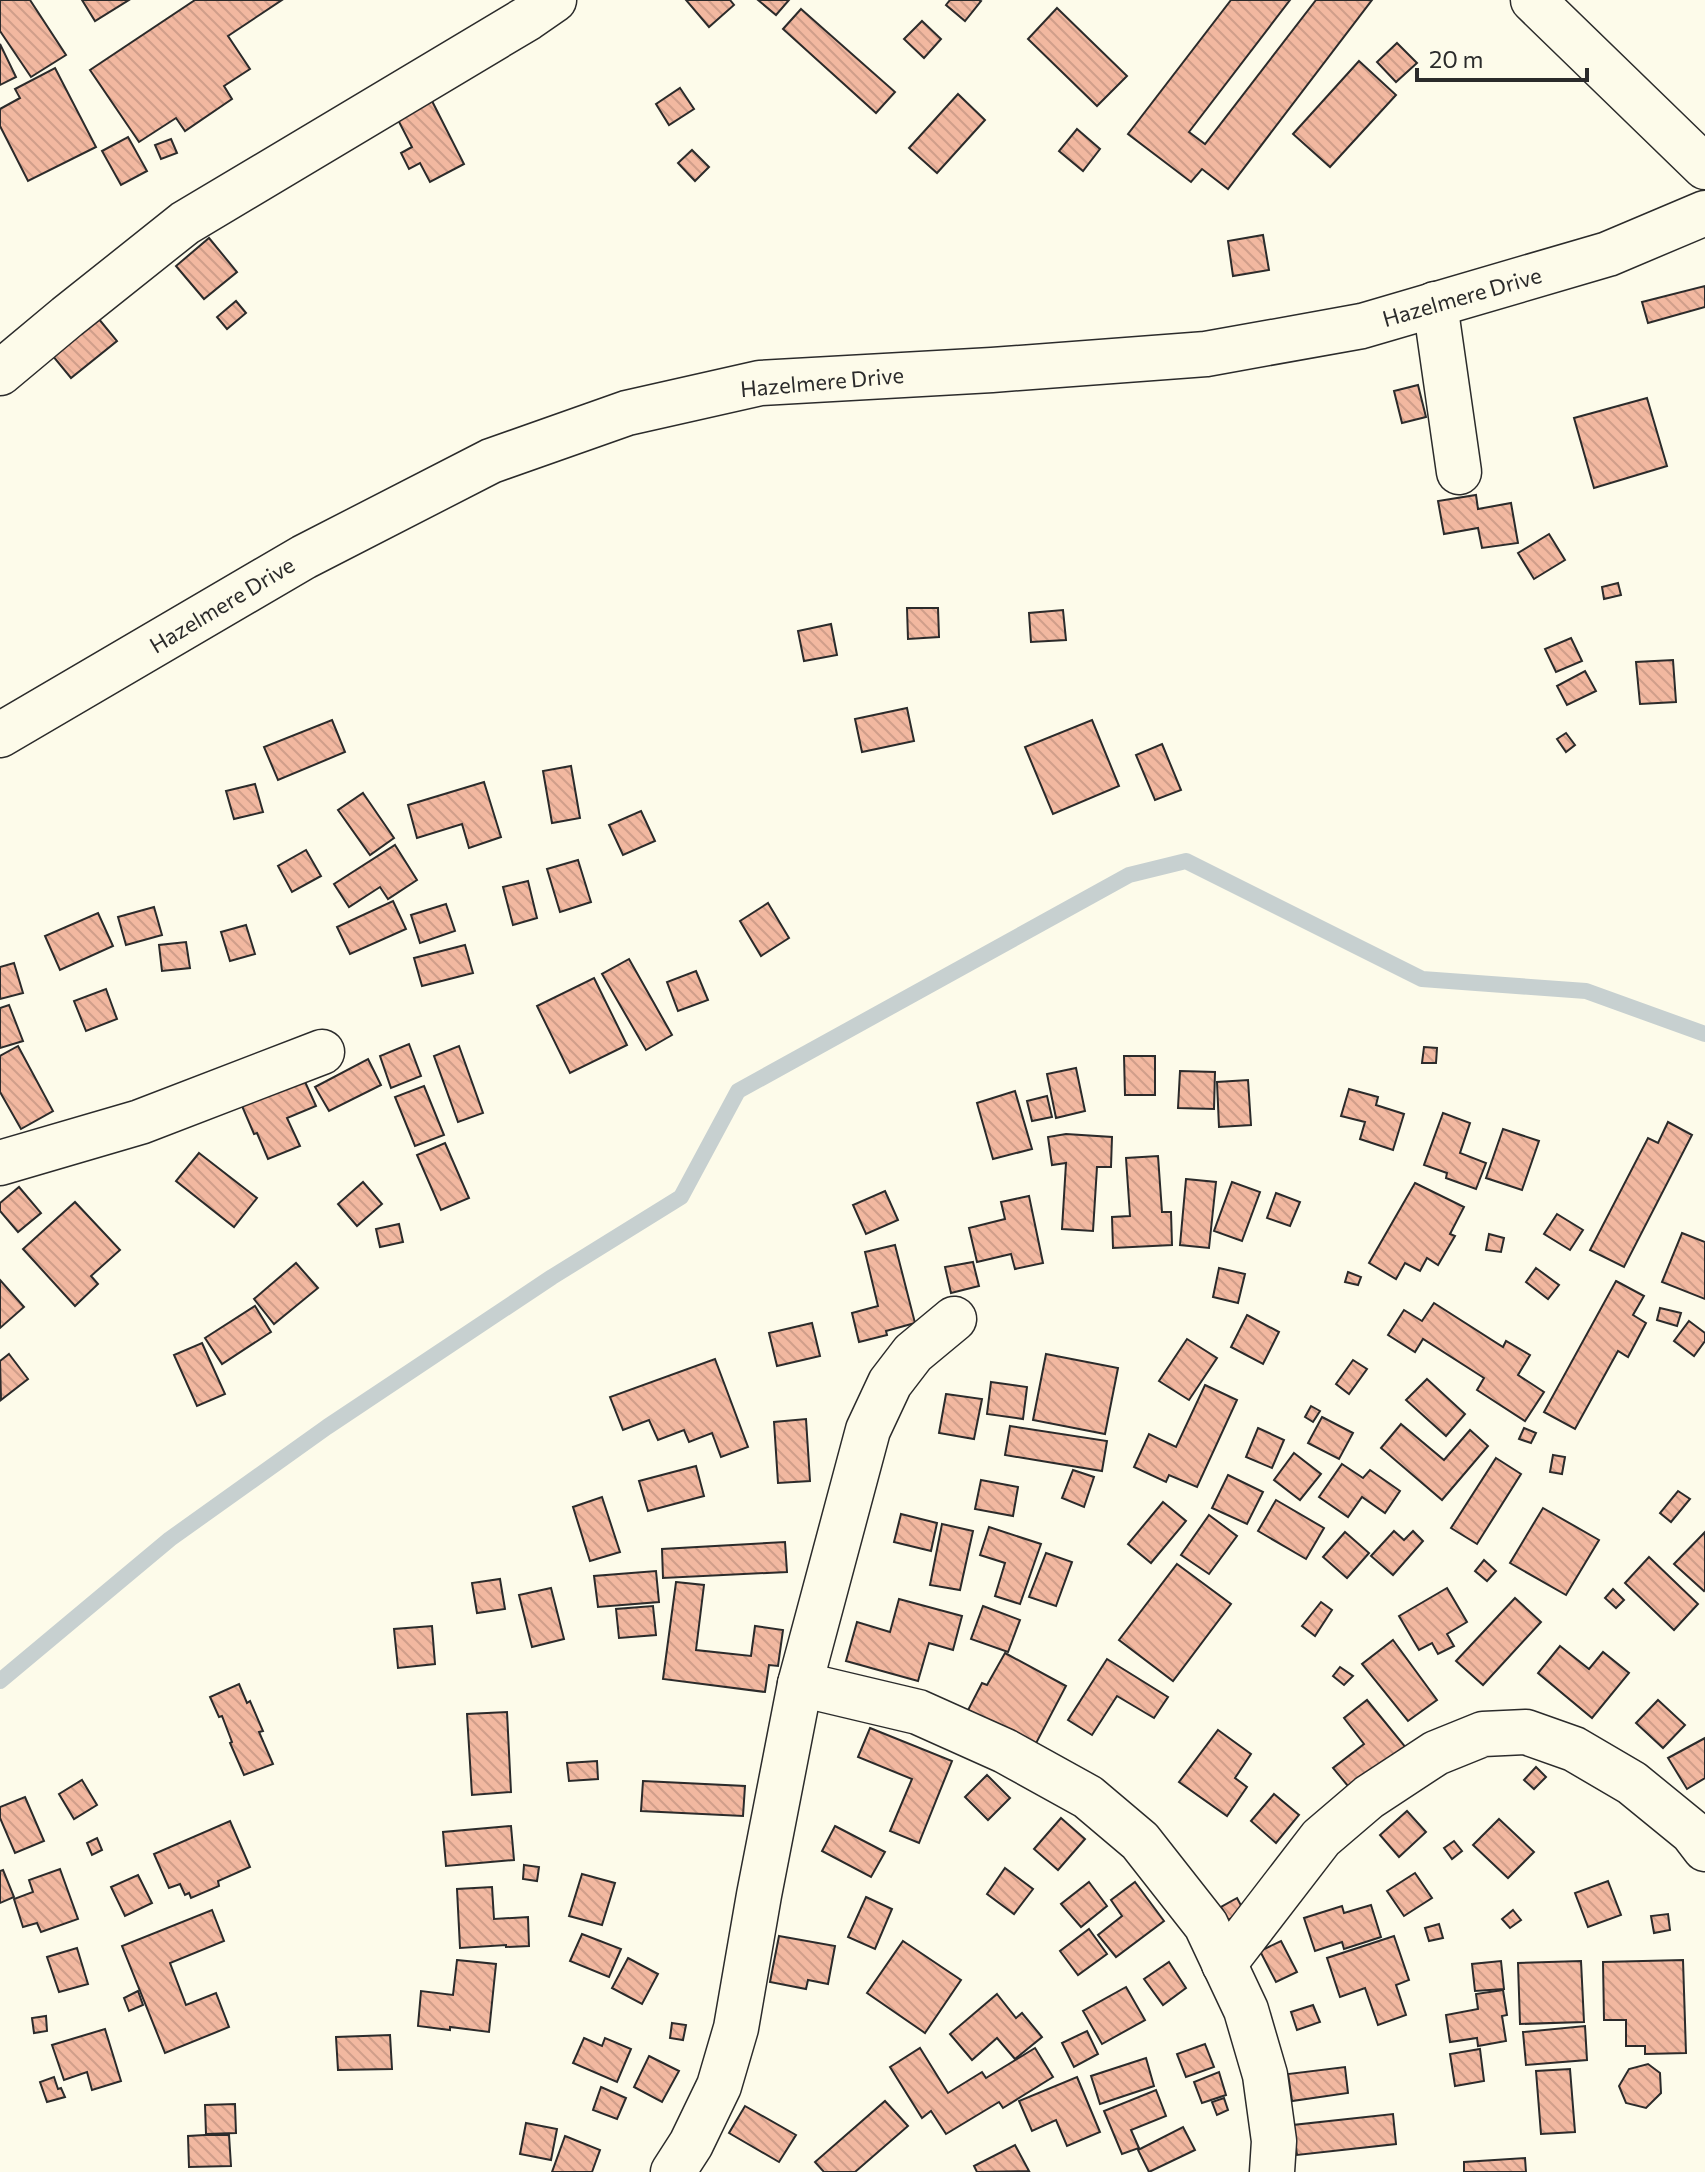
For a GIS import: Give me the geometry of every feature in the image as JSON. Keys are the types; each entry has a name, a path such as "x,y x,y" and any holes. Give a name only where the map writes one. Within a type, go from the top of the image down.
{"street":[{"path":"0,373 185,223 554,0"},
{"path":"1533,0 1705,167"},
{"name":"Hazelmere Drive","path":"0,735 304,557 491,461 627,413 760,383 1206,354 1362,326 1608,254 1705,213"},
{"path":"1435,304 1459,472"},
{"path":"0,1163 140,1122 322,1052"},
{"path":"673,2172 691,2144 719,2086 736,2028 800,1684 868,1430 890,1383 905,1363 954,1319"},
{"path":"800,1684 918,1712 1005,1751 1088,1797 1140,1841 1206,1925 1246,2010 1265,2075 1274,2141 1272,2172"},
{"path":"1224,1964 1321,1838 1369,1797 1436,1753 1483,1734 1526,1732 1574,1749 1632,1783 1692,1832 1705,1849"}],"building":[{"path":"0,0 30,0 66,55 31,77 0,31"},
{"path":"82,0 129,0 95,21"},
{"path":"195,0 282,0 228,36 250,69 224,86 232,99 185,131 176,118 139,142 90,70"},
{"path":"686,0 730,0 734,5 709,27"},
{"path":"758,0 789,0 776,15"},
{"path":"950,0 981,1 965,21 946,5"},
{"path":"1231,0 1290,0 1189,132 1205,144 1316,0 1372,0 1228,189 1202,169 1191,182 1128,134"},
{"path":"1057,8 1127,76 1097,106 1028,39"},
{"path":"801,9 895,92 876,113 783,29"},
{"path":"922,21 941,39 924,58 904,39"},
{"path":"1397,43 1417,63 1396,82 1377,62"},
{"path":"0,44 16,77 0,85"},
{"path":"1359,61 1396,95 1330,167 1293,134"},
{"path":"55,68 96,147 28,181 0,126 0,109 20,98 15,89"},
{"path":"680,88 694,109 669,125 656,104"},
{"path":"958,94 985,120 937,173 909,148"},
{"path":"431,99 464,164 430,182 420,163 409,169 401,153 412,147 396,116"},
{"path":"1077,129 1100,149 1083,171 1059,151"},
{"path":"128,137 147,171 121,185 102,151"},
{"path":"171,139 177,153 161,159 155,145"},
{"path":"692,150 709,167 695,181 678,163"},
{"path":"1263,235 1269,270 1233,276 1228,241"},
{"path":"209,238 237,272 204,299 176,266"},
{"path":"1705,286 1705,307 1648,323 1642,302"},
{"path":"236,301 246,313 227,329 217,317"},
{"path":"98,318 117,341 71,378 52,355"},
{"path":"1418,385 1426,417 1402,423 1394,391"},
{"path":"1647,398 1667,466 1594,488 1574,418"},
{"path":"1476,495 1478,509 1511,503 1518,543 1482,548 1478,528 1444,534 1438,501"},
{"path":"1549,534 1565,560 1534,579 1518,553"},
{"path":"1618,583 1621,595 1604,599 1602,587"},
{"path":"907,608 938,608 939,637 908,639"},
{"path":"1063,610 1066,640 1031,642 1029,613"},
{"path":"831,624 837,655 804,661 798,631"},
{"path":"1571,638 1582,661 1556,672 1545,649"},
{"path":"1673,660 1676,702 1640,704 1636,662"},
{"path":"1585,671 1596,691 1567,705 1557,686"},
{"path":"907,708 914,741 862,752 855,719"},
{"path":"332,720 345,752 278,780 264,747"},
{"path":"1092,720 1119,786 1053,814 1025,747"},
{"path":"1566,733 1575,745 1566,752 1557,739"},
{"path":"1162,744 1181,790 1155,800 1136,755"},
{"path":"571,766 580,818 552,823 543,771"},
{"path":"484,782 501,837 469,848 462,824 417,838 408,805"},
{"path":"255,784 263,812 234,819 226,791"},
{"path":"363,793 394,838 370,855 338,810"},
{"path":"641,811 655,841 623,855 609,825"},
{"path":"395,845 417,880 388,899 380,887 349,907 334,884"},
{"path":"306,850 321,876 292,892 278,866"},
{"path":"578,860 591,902 560,912 547,869"},
{"path":"528,881 537,918 513,925 503,887"},
{"path":"393,901 406,929 350,954 337,927"},
{"path":"768,903 789,938 761,956 740,921"},
{"path":"446,904 455,931 420,943 411,915"},
{"path":"154,907 162,935 126,945 118,917"},
{"path":"98,913 113,946 60,970 45,936"},
{"path":"246,925 255,954 230,961 221,932"},
{"path":"186,942 190,968 162,971 159,945"},
{"path":"465,945 473,973 422,986 414,958"},
{"path":"629,959 672,1035 646,1050 602,974"},
{"path":"14,963 23,993 0,999 0,967"},
{"path":"696,971 708,1000 678,1011 667,982"},
{"path":"594,978 627,1045 570,1073 537,1006"},
{"path":"106,989 117,1019 86,1031 74,1001"},
{"path":"9,1005 23,1041 0,1048 0,1008"},
{"path":"409,1044 421,1076 391,1088 380,1056"},
{"path":"18,1046 53,1111 21,1129 0,1092 0,1056"},
{"path":"459,1046 483,1113 458,1122 434,1056"},
{"path":"1424,1047 1437,1048 1436,1063 1422,1063"},
{"path":"1124,1056 1155,1056 1155,1095 1125,1095"},
{"path":"368,1059 381,1085 329,1111 315,1087"},
{"path":"1076,1068 1085,1111 1056,1118 1047,1074"},
{"path":"1180,1071 1215,1072 1214,1109 1178,1108"},
{"path":"301,1073 316,1106 287,1118 300,1146 268,1159 239,1099"},
{"path":"1248,1080 1251,1125 1219,1127 1217,1082"},
{"path":"424,1086 444,1135 415,1146 395,1097"},
{"path":"1349,1089 1378,1097 1376,1105 1404,1114 1393,1150 1360,1139 1365,1122 1341,1116"},
{"path":"1015,1091 1032,1149 993,1159 977,1103"},
{"path":"1047,1096 1052,1117 1032,1121 1027,1101"},
{"path":"1443,1113 1470,1123 1460,1153 1486,1163 1476,1189 1446,1178 1447,1173 1424,1165"},
{"path":"1668,1122 1692,1135 1624,1267 1590,1250 1648,1138 1658,1143"},
{"path":"1503,1129 1539,1141 1522,1190 1486,1178"},
{"path":"1066,1134 1112,1137 1111,1167 1097,1167 1093,1231 1062,1229 1066,1163 1052,1165 1048,1137"},
{"path":"445,1143 469,1198 441,1210 417,1155"},
{"path":"199,1153 257,1198 234,1227 176,1181"},
{"path":"1158,1156 1162,1212 1171,1212 1172,1245 1113,1248 1112,1217 1130,1216 1126,1158"},
{"path":"1186,1179 1216,1182 1209,1248 1180,1245"},
{"path":"363,1182 382,1204 357,1226 338,1204"},
{"path":"1232,1182 1260,1192 1242,1241 1214,1231"},
{"path":"1415,1183 1464,1207 1450,1234 1455,1236 1438,1265 1427,1258 1420,1271 1405,1263 1396,1279 1369,1263"},
{"path":"19,1187 41,1213 18,1232 0,1211 0,1203"},
{"path":"885,1191 898,1220 866,1234 853,1205"},
{"path":"1276,1193 1300,1202 1290,1226 1267,1218"},
{"path":"1029,1196 1043,1263 1015,1269 1011,1254 977,1262 969,1228 1005,1219 1001,1202"},
{"path":"75,1202 120,1250 91,1276 98,1284 75,1306 23,1249"},
{"path":"1557,1214 1583,1230 1570,1250 1544,1234"},
{"path":"399,1224 403,1242 380,1247 376,1229"},
{"path":"1682,1233 1705,1242 1705,1299 1662,1282"},
{"path":"1489,1234 1504,1238 1501,1252 1486,1250"},
{"path":"895,1245 915,1323 859,1342 852,1313 878,1306 865,1252"},
{"path":"973,1262 979,1286 951,1293 945,1267"},
{"path":"296,1263 318,1288 274,1324 254,1299"},
{"path":"1219,1268 1245,1274 1238,1303 1213,1297"},
{"path":"1536,1268 1559,1285 1548,1299 1526,1282"},
{"path":"1348,1272 1361,1277 1358,1285 1345,1282"},
{"path":"0,1280 24,1307 0,1328"},
{"path":"1616,1281 1644,1296 1633,1315 1646,1323 1628,1357 1618,1351 1575,1429 1544,1412"},
{"path":"1434,1303 1503,1347 1506,1341 1530,1355 1518,1375 1544,1392 1525,1421 1477,1390 1484,1378 1423,1339 1415,1352 1388,1335 1404,1310 1422,1321"},
{"path":"255,1306 271,1332 222,1364 205,1338"},
{"path":"1660,1308 1681,1313 1677,1326 1657,1320"},
{"path":"1247,1315 1279,1332 1263,1364 1231,1347"},
{"path":"1689,1321 1705,1333 1705,1341 1694,1356 1674,1341"},
{"path":"812,1323 820,1356 777,1366 769,1333"},
{"path":"1187,1339 1217,1358 1189,1400 1159,1381"},
{"path":"202,1343 225,1394 197,1406 174,1355"},
{"path":"9,1354 28,1379 1,1400 0,1361"},
{"path":"1046,1354 1118,1368 1105,1434 1033,1420"},
{"path":"715,1359 748,1447 721,1457 712,1433 689,1442 684,1430 658,1440 649,1420 623,1430 610,1397"},
{"path":"1353,1360 1367,1369 1349,1394 1336,1384"},
{"path":"1427,1379 1465,1414 1446,1436 1406,1400"},
{"path":"991,1382 1027,1387 1023,1419 987,1414"},
{"path":"1205,1385 1237,1400 1197,1487 1169,1475 1166,1482 1134,1467 1149,1434 1176,1447"},
{"path":"946,1394 982,1399 974,1439 939,1433"},
{"path":"1311,1406 1320,1411 1313,1422 1305,1417"},
{"path":"1322,1417 1353,1433 1339,1459 1308,1443"},
{"path":"806,1419 810,1481 778,1483 774,1422"},
{"path":"1401,1424 1444,1460 1470,1430 1488,1446 1442,1500 1381,1448"},
{"path":"1010,1426 1107,1441 1102,1471 1005,1455"},
{"path":"1258,1428 1284,1440 1272,1468 1246,1457"},
{"path":"1524,1428 1536,1433 1531,1443 1519,1439"},
{"path":"1294,1453 1321,1474 1300,1500 1274,1480"},
{"path":"1553,1455 1565,1457 1562,1474 1550,1472"},
{"path":"1496,1458 1521,1474 1477,1544 1451,1528"},
{"path":"1342,1464 1363,1478 1370,1470 1400,1491 1385,1513 1362,1497 1348,1517 1319,1497"},
{"path":"696,1466 704,1496 648,1511 639,1481"},
{"path":"1073,1470 1094,1477 1084,1507 1062,1498"},
{"path":"1228,1475 1263,1492 1247,1524 1212,1508"},
{"path":"981,1480 1018,1487 1013,1516 975,1509"},
{"path":"1678,1491 1690,1499 1671,1522 1660,1513"},
{"path":"602,1497 620,1552 590,1561 573,1507"},
{"path":"1276,1500 1324,1528 1306,1559 1258,1531"},
{"path":"1163,1502 1186,1521 1151,1563 1128,1544"},
{"path":"1543,1508 1599,1540 1566,1595 1510,1563"},
{"path":"901,1514 937,1523 931,1551 894,1542"},
{"path":"1209,1515 1237,1536 1209,1574 1181,1555"},
{"path":"942,1524 973,1531 960,1590 930,1585"},
{"path":"989,1527 1041,1544 1020,1604 995,1596 1005,1563 980,1555"},
{"path":"1394,1531 1404,1540 1413,1531 1423,1541 1393,1575 1371,1556"},
{"path":"1345,1532 1369,1553 1347,1578 1323,1557"},
{"path":"1705,1532 1705,1590 1704,1591 1674,1564"},
{"path":"785,1542 787,1572 663,1578 662,1549"},
{"path":"1046,1553 1072,1562 1056,1606 1029,1597"},
{"path":"1649,1557 1698,1604 1674,1630 1625,1583"},
{"path":"1484,1560 1496,1571 1487,1581 1475,1571"},
{"path":"1177,1564 1231,1604 1173,1681 1119,1640"},
{"path":"656,1571 659,1602 598,1607 594,1576"},
{"path":"500,1579 505,1609 477,1613 472,1583"},
{"path":"676,1582 704,1585 696,1650 751,1656 755,1626 783,1630 778,1666 769,1665 765,1692 663,1679"},
{"path":"551,1588 564,1639 532,1647 519,1595"},
{"path":"1447,1588 1467,1622 1447,1634 1454,1646 1438,1654 1432,1643 1419,1650 1399,1616"},
{"path":"1613,1589 1624,1600 1616,1608 1605,1598"},
{"path":"1515,1598 1541,1622 1483,1685 1456,1661"},
{"path":"899,1599 962,1616 953,1650 929,1643 918,1681 846,1661 857,1622 890,1632"},
{"path":"1321,1602 1332,1610 1315,1636 1302,1626"},
{"path":"653,1606 656,1635 619,1638 616,1609"},
{"path":"983,1606 1020,1620 1008,1652 971,1639"},
{"path":"432,1626 435,1664 398,1668 394,1629"},
{"path":"1393,1640 1437,1700 1408,1721 1362,1664"},
{"path":"1560,1646 1589,1669 1603,1652 1629,1673 1592,1718 1538,1673"},
{"path":"1005,1653 1066,1686 1033,1749 966,1714 982,1683 987,1685"},
{"path":"1107,1659 1168,1697 1154,1718 1117,1696 1092,1735 1068,1720"},
{"path":"1340,1667 1353,1676 1344,1685 1333,1676"},
{"path":"239,1684 263,1731 259,1732 273,1764 244,1775 222,1716 219,1717 210,1697"},
{"path":"1367,1700 1407,1749 1353,1792 1333,1768 1364,1744 1344,1718"},
{"path":"1658,1700 1685,1725 1663,1748 1636,1723"},
{"path":"507,1712 511,1792 472,1795 467,1714"},
{"path":"870,1728 952,1761 919,1843 890,1831 912,1779 858,1757"},
{"path":"1218,1730 1251,1754 1235,1778 1247,1787 1227,1816 1179,1782"},
{"path":"1705,1738 1705,1778 1687,1789 1668,1758"},
{"path":"597,1761 598,1779 569,1781 567,1763"},
{"path":"1536,1767 1546,1777 1534,1789 1524,1780"},
{"path":"987,1775 1010,1798 988,1820 965,1797"},
{"path":"82,1780 97,1805 74,1819 59,1794"},
{"path":"643,1781 745,1786 743,1816 641,1811"},
{"path":"1274,1794 1299,1815 1276,1843 1251,1821"},
{"path":"25,1797 44,1841 15,1853 0,1818 0,1807"},
{"path":"1407,1811 1426,1832 1399,1857 1380,1835"},
{"path":"1061,1818 1085,1839 1058,1870 1034,1849"},
{"path":"1499,1819 1534,1852 1508,1878 1473,1845"},
{"path":"230,1821 250,1867 218,1881 219,1886 191,1898 189,1893 185,1895 180,1884 169,1888 154,1854"},
{"path":"511,1826 514,1860 446,1866 443,1832"},
{"path":"835,1826 885,1852 871,1877 822,1851"},
{"path":"97,1838 102,1850 92,1855 87,1843"},
{"path":"1454,1841 1462,1851 1452,1859 1444,1848"},
{"path":"524,1865 539,1867 537,1881 523,1879"},
{"path":"1005,1868 1033,1889 1014,1914 987,1894"},
{"path":"60,1869 78,1919 41,1932 37,1923 23,1927 14,1899 33,1892 29,1880"},
{"path":"3,1870 14,1897 0,1903 0,1871"},
{"path":"1415,1873 1432,1898 1404,1916 1387,1891"},
{"path":"582,1874 615,1883 602,1925 569,1916"},
{"path":"138,1875 152,1903 125,1916 111,1887"},
{"path":"1608,1881 1621,1915 1588,1927 1575,1893"},
{"path":"1089,1882 1107,1906 1081,1927 1061,1904"},
{"path":"1135,1882 1164,1921 1116,1957 1098,1935 1122,1916 1111,1900"},
{"path":"492,1887 494,1919 528,1917 529,1946 460,1948 457,1889"},
{"path":"866,1897 892,1909 875,1949 848,1937"},
{"path":"1237,1898 1244,1911 1228,1920 1221,1907"},
{"path":"1371,1905 1381,1937 1344,1949 1342,1942 1315,1951 1304,1918 1342,1906 1344,1913"},
{"path":"212,1910 224,1941 170,1963 186,2005 216,1993 229,2027 165,2053 122,1946"},
{"path":"1513,1910 1521,1920 1510,1928 1502,1919"},
{"path":"1668,1914 1670,1930 1654,1933 1651,1916"},
{"path":"1439,1924 1443,1938 1429,1941 1425,1928"},
{"path":"1089,1929 1107,1954 1078,1975 1060,1951"},
{"path":"582,1934 621,1949 609,1977 570,1961"},
{"path":"779,1936 835,1946 828,1984 808,1980 806,1989 770,1982"},
{"path":"1394,1936 1409,1980 1396,1985 1406,2015 1378,2025 1365,1988 1340,1997 1327,1958"},
{"path":"903,1941 961,1980 925,2033 867,1993"},
{"path":"1281,1941 1297,1972 1276,1982 1260,1951"},
{"path":"77,1948 88,1984 59,1992 47,1957"},
{"path":"628,1958 658,1974 642,2004 612,1988"},
{"path":"457,1960 496,1964 489,2032 418,2026 421,1991 453,1995"},
{"path":"1683,1960 1686,2053 1645,2054 1645,2046 1626,2046 1626,2020 1604,2020 1603,1962"},
{"path":"1501,1961 1504,1989 1475,1991 1472,1964"},
{"path":"1581,1961 1584,2022 1520,2024 1518,1963"},
{"path":"1169,1962 1186,1988 1163,2005 1144,1979"},
{"path":"1126,1987 1145,2020 1102,2044 1083,2011"},
{"path":"1503,1990 1507,2015 1502,2016 1506,2041 1478,2046 1477,2038 1450,2042 1446,2015 1478,2009 1476,1994"},
{"path":"138,1991 143,2005 129,2011 124,1998"},
{"path":"997,1994 1016,2018 1022,2013 1042,2037 1015,2059 997,2038 972,2060 950,2034"},
{"path":"1313,2005 1320,2022 1297,2030 1291,2012"},
{"path":"46,2016 47,2031 34,2033 32,2018"},
{"path":"672,2023 686,2025 683,2040 670,2038"},
{"path":"1585,2026 1587,2060 1526,2065 1523,2032"},
{"path":"105,2029 121,2081 92,2090 87,2072 64,2080 52,2045"},
{"path":"1087,2031 1098,2054 1074,2067 1062,2043"},
{"path":"390,2035 392,2069 338,2070 336,2037"},
{"path":"584,2038 602,2046 605,2038 631,2049 617,2082 573,2063"},
{"path":"1205,2044 1214,2067 1186,2077 1177,2054"},
{"path":"920,2048 948,2093 982,2072 986,2078 1035,2048 1053,2077 1003,2108 999,2102 946,2134 931,2111 922,2118 890,2067"},
{"path":"1480,2049 1484,2081 1455,2086 1450,2054"},
{"path":"649,2056 679,2071 662,2102 634,2087"},
{"path":"1146,2058 1154,2086 1100,2104 1091,2076"},
{"path":"1648,2064 1660,2073 1661,2093 1646,2108 1626,2103 1619,2086 1629,2069"},
{"path":"1345,2067 1348,2093 1292,2101 1288,2074"},
{"path":"1570,2069 1575,2132 1541,2134 1536,2071"},
{"path":"1219,2072 1226,2095 1202,2103 1194,2082"},
{"path":"54,2077 65,2097 47,2102 40,2082"},
{"path":"1077,2077 1100,2132 1067,2146 1056,2120 1032,2131 1019,2101"},
{"path":"601,2087 626,2098 617,2119 593,2110"},
{"path":"1156,2090 1166,2116 1131,2130 1139,2148 1122,2154 1104,2111"},
{"path":"1224,2098 1228,2110 1217,2115 1212,2102"},
{"path":"885,2101 908,2126 855,2172 824,2172 815,2162"},
{"path":"235,2104 236,2133 206,2134 205,2105"},
{"path":"745,2106 796,2135 779,2162 729,2133"},
{"path":"1393,2114 1396,2144 1297,2155 1293,2125"},
{"path":"526,2123 557,2129 551,2160 520,2154"},
{"path":"1183,2127 1195,2150 1149,2172 1138,2150"},
{"path":"229,2135 231,2166 189,2167 188,2136"},
{"path":"565,2136 600,2150 592,2172 552,2172"},
{"path":"1015,2145 1029,2171 977,2172 974,2166"},
{"path":"1525,2158 1526,2172 1464,2172 1464,2162"}],"waterway":[{"path":"0,1681 170,1539 327,1427 552,1277 681,1197 738,1091 1129,875 1186,861 1422,979 1586,991 1705,1034"}]}
